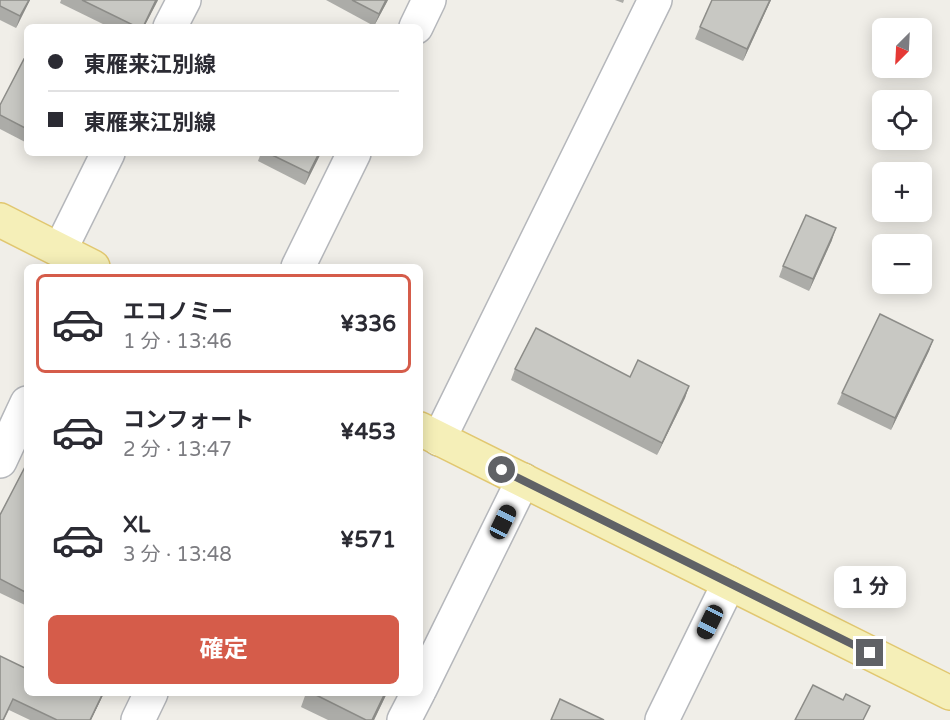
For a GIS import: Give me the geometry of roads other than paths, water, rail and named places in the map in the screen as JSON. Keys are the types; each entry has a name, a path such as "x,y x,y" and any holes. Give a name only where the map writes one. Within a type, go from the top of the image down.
{"main road":[{"path":"0,220 86,264"},
{"path":"430,434 950,693"}],"lane":[{"path":"172,24 184,0"},
{"path":"417,24 429,0"},
{"path":"430,434 655,0"},
{"path":"60,250 107,156"},
{"path":"299,264 353,156"},
{"path":"0,461 24,409"},
{"path":"423,683 523,480"},
{"path":"662,720 729,583"},
{"path":"138,720 150,696"},
{"path":"404,720 416,696"}]}
